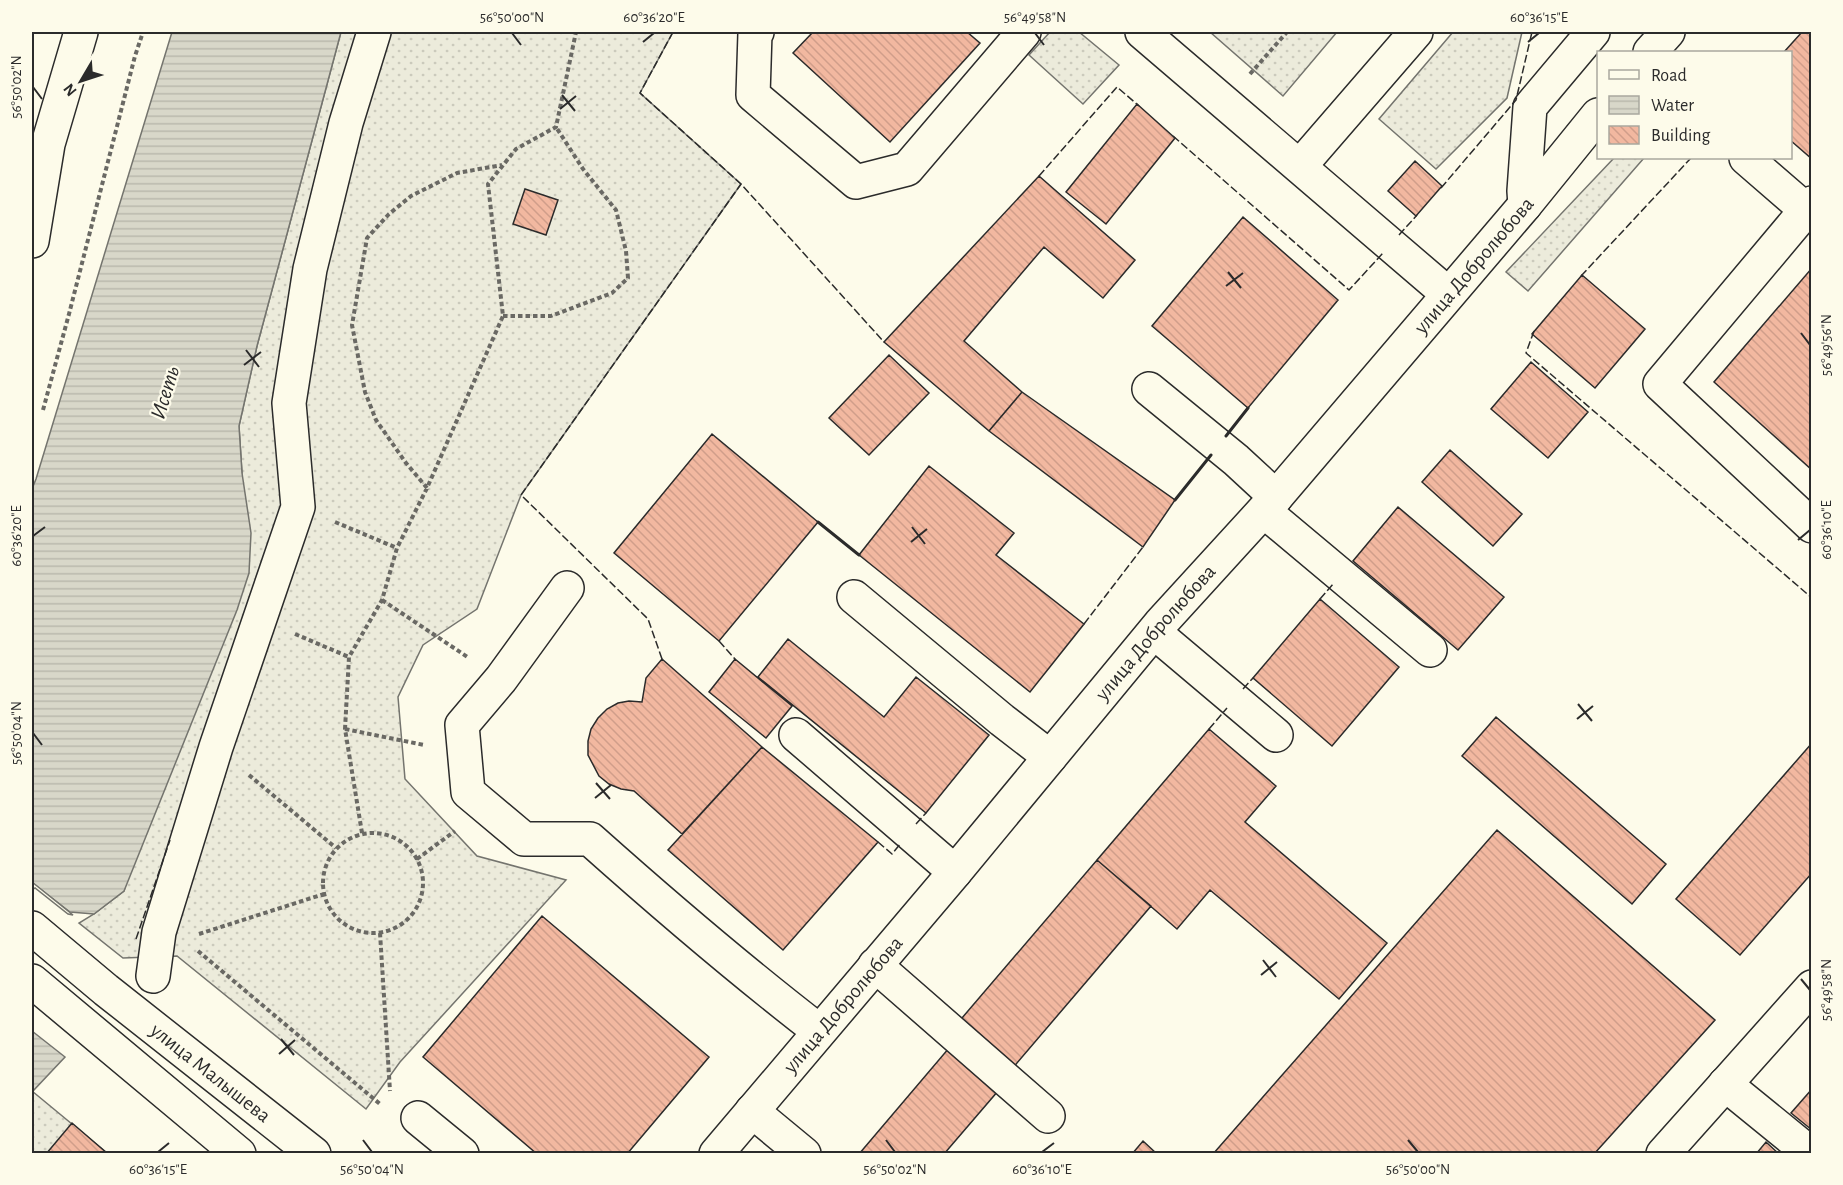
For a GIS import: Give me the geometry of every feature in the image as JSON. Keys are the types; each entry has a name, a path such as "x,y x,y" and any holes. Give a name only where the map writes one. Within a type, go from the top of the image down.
{"street":[{"path":"32,241 48,144 81,32"},
{"path":"153,976 159,932 216,747 298,507 289,403 310,269 346,123 374,32"},
{"path":"757,32 755,33 753,95 856,182 907,170 1024,32"},
{"path":"1142,32 1448,294"},
{"path":"1300,166 1416,32"},
{"path":"1525,205 1530,107 1593,32"},
{"path":"1651,51 1668,32"},
{"name":"улица Добролюбова","path":"716,1154 1154,633 1270,504 1597,117"},
{"path":"1747,159 1809,207 1660,384 1812,526"},
{"path":"1149,388 1236,460 1270,504 1430,650"},
{"path":"567,588 501,679 462,725 468,792 524,839 590,839 778,1000 819,1031"},
{"path":"854,597 1050,757"},
{"path":"1154,633 1275,735"},
{"path":"796,735 955,872"},
{"name":"улица Малышева","path":"32,928 106,990 314,1154"},
{"path":"875,965 1048,1116"},
{"name":"улица Малышева","path":"32,981 239,1154"},
{"path":"1663,1154 1812,987"},
{"path":"1725,1084 1811,1154"},
{"path":"404,1110 462,1154"},
{"path":"752,1111 804,1154"}],"path":[{"path":"43,410 143,32"},
{"path":"503,316 551,316 612,293 628,278 626,251 616,210 583,169 556,127 575,32"},
{"path":"1226,103 1287,32"},
{"path":"362,833 345,729 350,657 382,600 397,548 427,488 503,316 488,184 516,149 556,127"},
{"path":"427,488 376,420 365,392 352,325 367,238 389,214 411,196 457,173 503,165"},
{"path":"298,507 397,548"},
{"path":"382,600 501,679"},
{"path":"259,618 350,657"},
{"path":"345,729 465,754"},
{"path":"216,747 336,848"},
{"path":"362,833 378,833 393,837 407,846 417,859 422,874 423,890 408,918 395,928 380,933 362,932 345,925 331,911 324,894 322,878 327,862 336,848 362,833"},
{"path":"194,936 324,894"},
{"path":"380,933 404,1110"},
{"path":"192,947 382,1106"}],"shaded area":[{"path":"341,32 673,32 640,93 741,184 521,495 477,609 423,645 398,697 405,779 477,856 566,880 400,1062 366,1109 177,956 123,958 79,923 124,891 242,473 239,426 257,346"},
{"path":"1050,32 1079,32 1119,65 1083,104 1029,55"},
{"path":"1210,32 1337,32 1283,96"},
{"path":"1453,32 1522,32 1507,98 1436,169 1379,119"},
{"path":"1613,159 1643,159 1528,291 1506,272"},
{"path":"32,1091 107,1153 32,1153"}],"water":[{"name":"Исеть","path":"172,32 341,32 257,346 239,426 242,473 251,533 249,573 237,610 124,891 94,914 70,912 34,884 32,887 32,489"},
{"path":"32,1031 65,1057 32,1092"}],"pier":[{"path":"32,882 73,915 68,914 35,888 32,890"}],"building":[{"path":"813,32 967,32 980,43 890,142 793,53"},
{"path":"1802,32 1812,32 1812,159 1792,142 1792,51 1785,51"},
{"path":"1137,104 1175,138 1106,224 1066,192"},
{"path":"1415,161 1442,186 1416,216 1388,191"},
{"path":"1039,176 1135,260 1103,298 1044,247 964,341 1022,392 989,431 884,342"},
{"path":"525,189 558,200 546,235 513,224"},
{"path":"1243,217 1338,300 1248,408 1152,326"},
{"path":"1812,268 1812,470 1714,382"},
{"path":"1582,275 1645,329 1595,388 1532,334"},
{"path":"889,355 929,393 869,455 829,418"},
{"path":"1531,362 1588,412 1548,458 1491,409"},
{"path":"1022,392 1175,500 1143,547 989,431"},
{"path":"712,434 818,522 719,641 614,553"},
{"path":"1450,450 1522,514 1493,546 1422,482"},
{"path":"929,466 1014,533 996,555 1084,624 1030,692 859,555"},
{"path":"1398,507 1504,597 1458,650 1353,561"},
{"path":"1320,599 1399,667 1332,746 1253,678"},
{"path":"788,639 884,717 916,677 989,735 926,813 758,677"},
{"path":"662,659 762,747 682,834 634,791 609,784 599,776 588,755 591,729 598,718 618,703 642,702 646,678"},
{"path":"735,659 792,706 766,738 709,692"},
{"path":"1496,717 1666,864 1632,904 1462,756"},
{"path":"1209,729 1276,786 1245,822 1387,943 1339,999 1210,890 1177,929 1097,860"},
{"path":"1812,743 1812,873 1740,955 1676,899"},
{"path":"762,747 878,842 783,950 668,850"},
{"path":"1497,830 1715,1020 1594,1154 1213,1154"},
{"path":"1097,860 1151,906 1011,1070 956,1025"},
{"path":"542,916 709,1057 627,1154 537,1154 423,1057"},
{"path":"949,1048 998,1091 944,1154 859,1154"},
{"path":"1812,1089 1812,1130 1791,1113"},
{"path":"72,1123 108,1154 46,1154"},
{"path":"1143,1141 1157,1154 1132,1154"},
{"path":"1766,1142 1779,1154 1756,1154"}],"fence":[{"path":"673,32 640,93 741,184 884,342"},
{"path":"1441,188 1516,100 1532,32"},
{"path":"1039,176 1117,87 1139,106"},
{"path":"1173,136 1349,290 1383,253"},
{"path":"1581,276 1690,159"},
{"path":"662,659 648,619 521,495 741,184"},
{"path":"1399,235 1417,215"},
{"path":"1534,331 1526,353 1812,598"},
{"path":"1084,624 1143,547"},
{"path":"1320,599 1333,584"},
{"path":"719,641 735,659"},
{"path":"1243,689 1253,678"},
{"path":"1209,729 1227,708"},
{"path":"916,824 926,813"},
{"path":"136,939 170,840"},
{"path":"878,842 892,854 901,843"}],"wall":[{"path":"1226,436 1248,408"},
{"path":"1175,500 1211,455"},
{"path":"818,522 859,555"}]}
